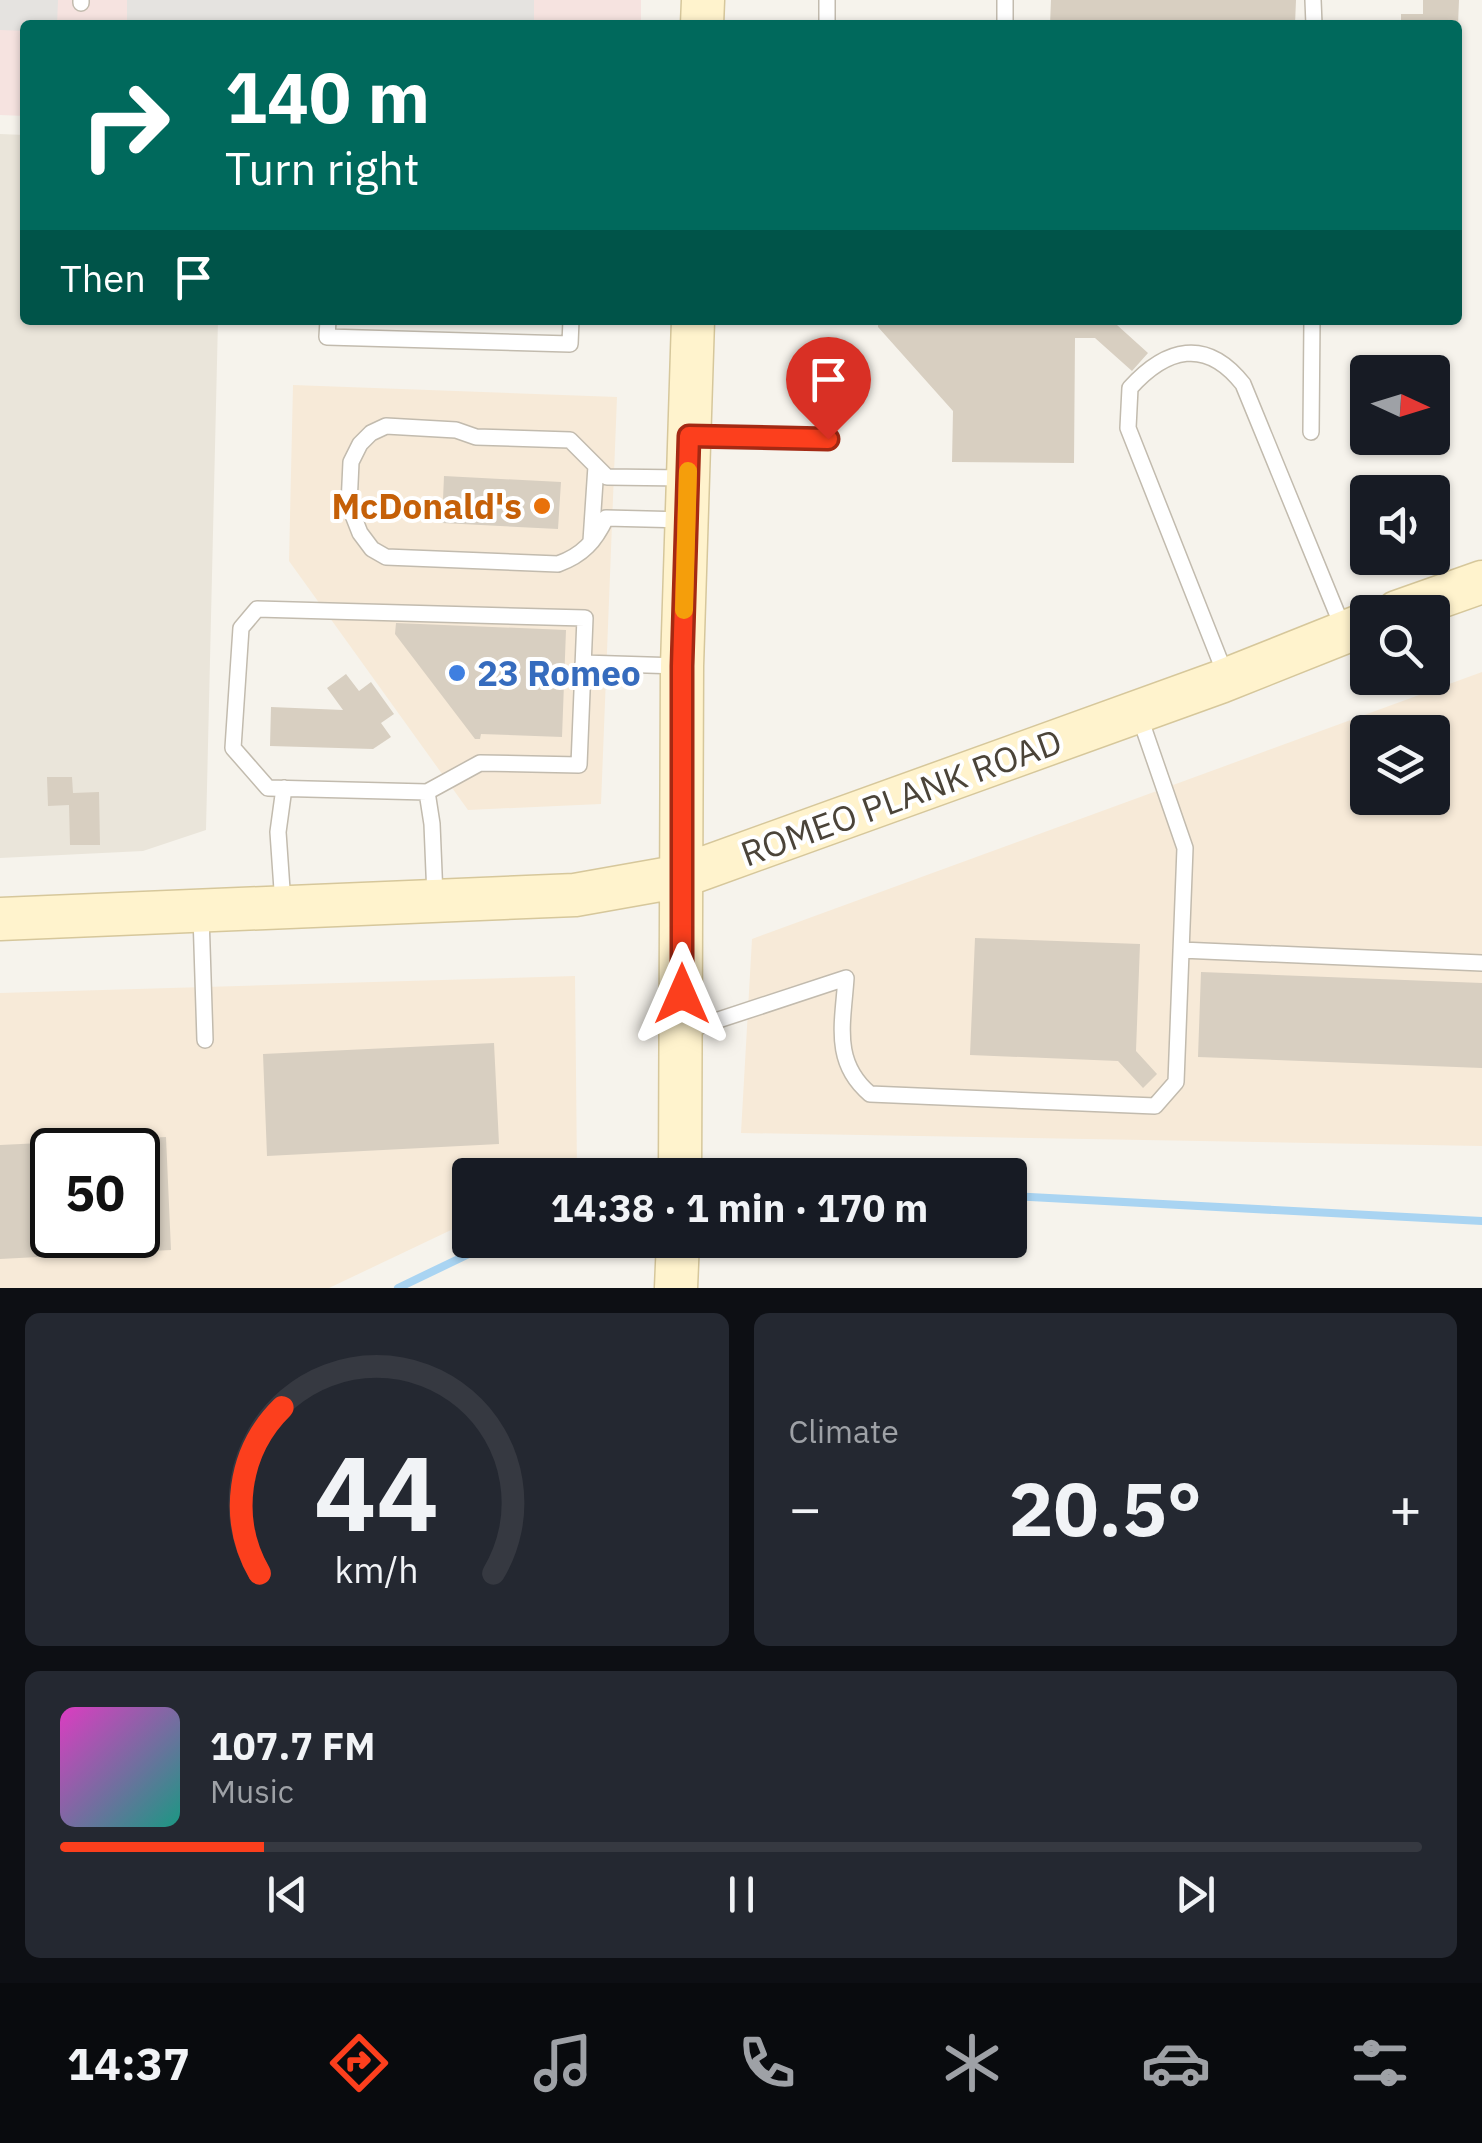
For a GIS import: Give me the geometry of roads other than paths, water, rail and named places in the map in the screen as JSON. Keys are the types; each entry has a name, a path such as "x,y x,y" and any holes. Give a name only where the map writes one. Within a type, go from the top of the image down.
{"main road":[{"path":"680,1158 682,666 693,325"},
{"path":"1445,595 1482,582"},
{"name":"ROMEO PLANK ROAD","path":"0,919 575,895 682,876 1227,679 1350,629"},
{"path":"676,1288 677,1258"}],"lane":[{"path":"328,325 327,337 570,344 571,325"},
{"path":"1311,432 1312,325"},
{"path":"1227,679 1128,428 1130,388 1162,360 1197,352 1232,370 1243,384 1350,614"},
{"path":"386,426 456,430 476,437 570,440 607,477 687,499 606,518 591,544 576,558 558,564 386,557 372,548 353,519 349,482 360,444 386,426"},
{"path":"689,436 828,439"},
{"path":"591,544 596,466"},
{"path":"256,608 585,618 584,663 580,764 480,763 427,792 268,788 234,748 241,628 256,608"},
{"path":"584,663 682,666"},
{"path":"681,1032 846,978 844,1059 854,1080 870,1094 1155,1106 1176,1082 1185,848 1138,711"},
{"path":"283,908 278,832 284,788"},
{"path":"427,792 435,901"},
{"path":"201,911 205,1040"},
{"path":"1181,950 1482,964"}],"waterway":[{"path":"1027,1197 1482,1221"},
{"path":"398,1288 460,1258"}],"place":[{"name":"McDonald's","path":"542,506"},
{"name":"23 Romeo","path":"457,673"}]}
